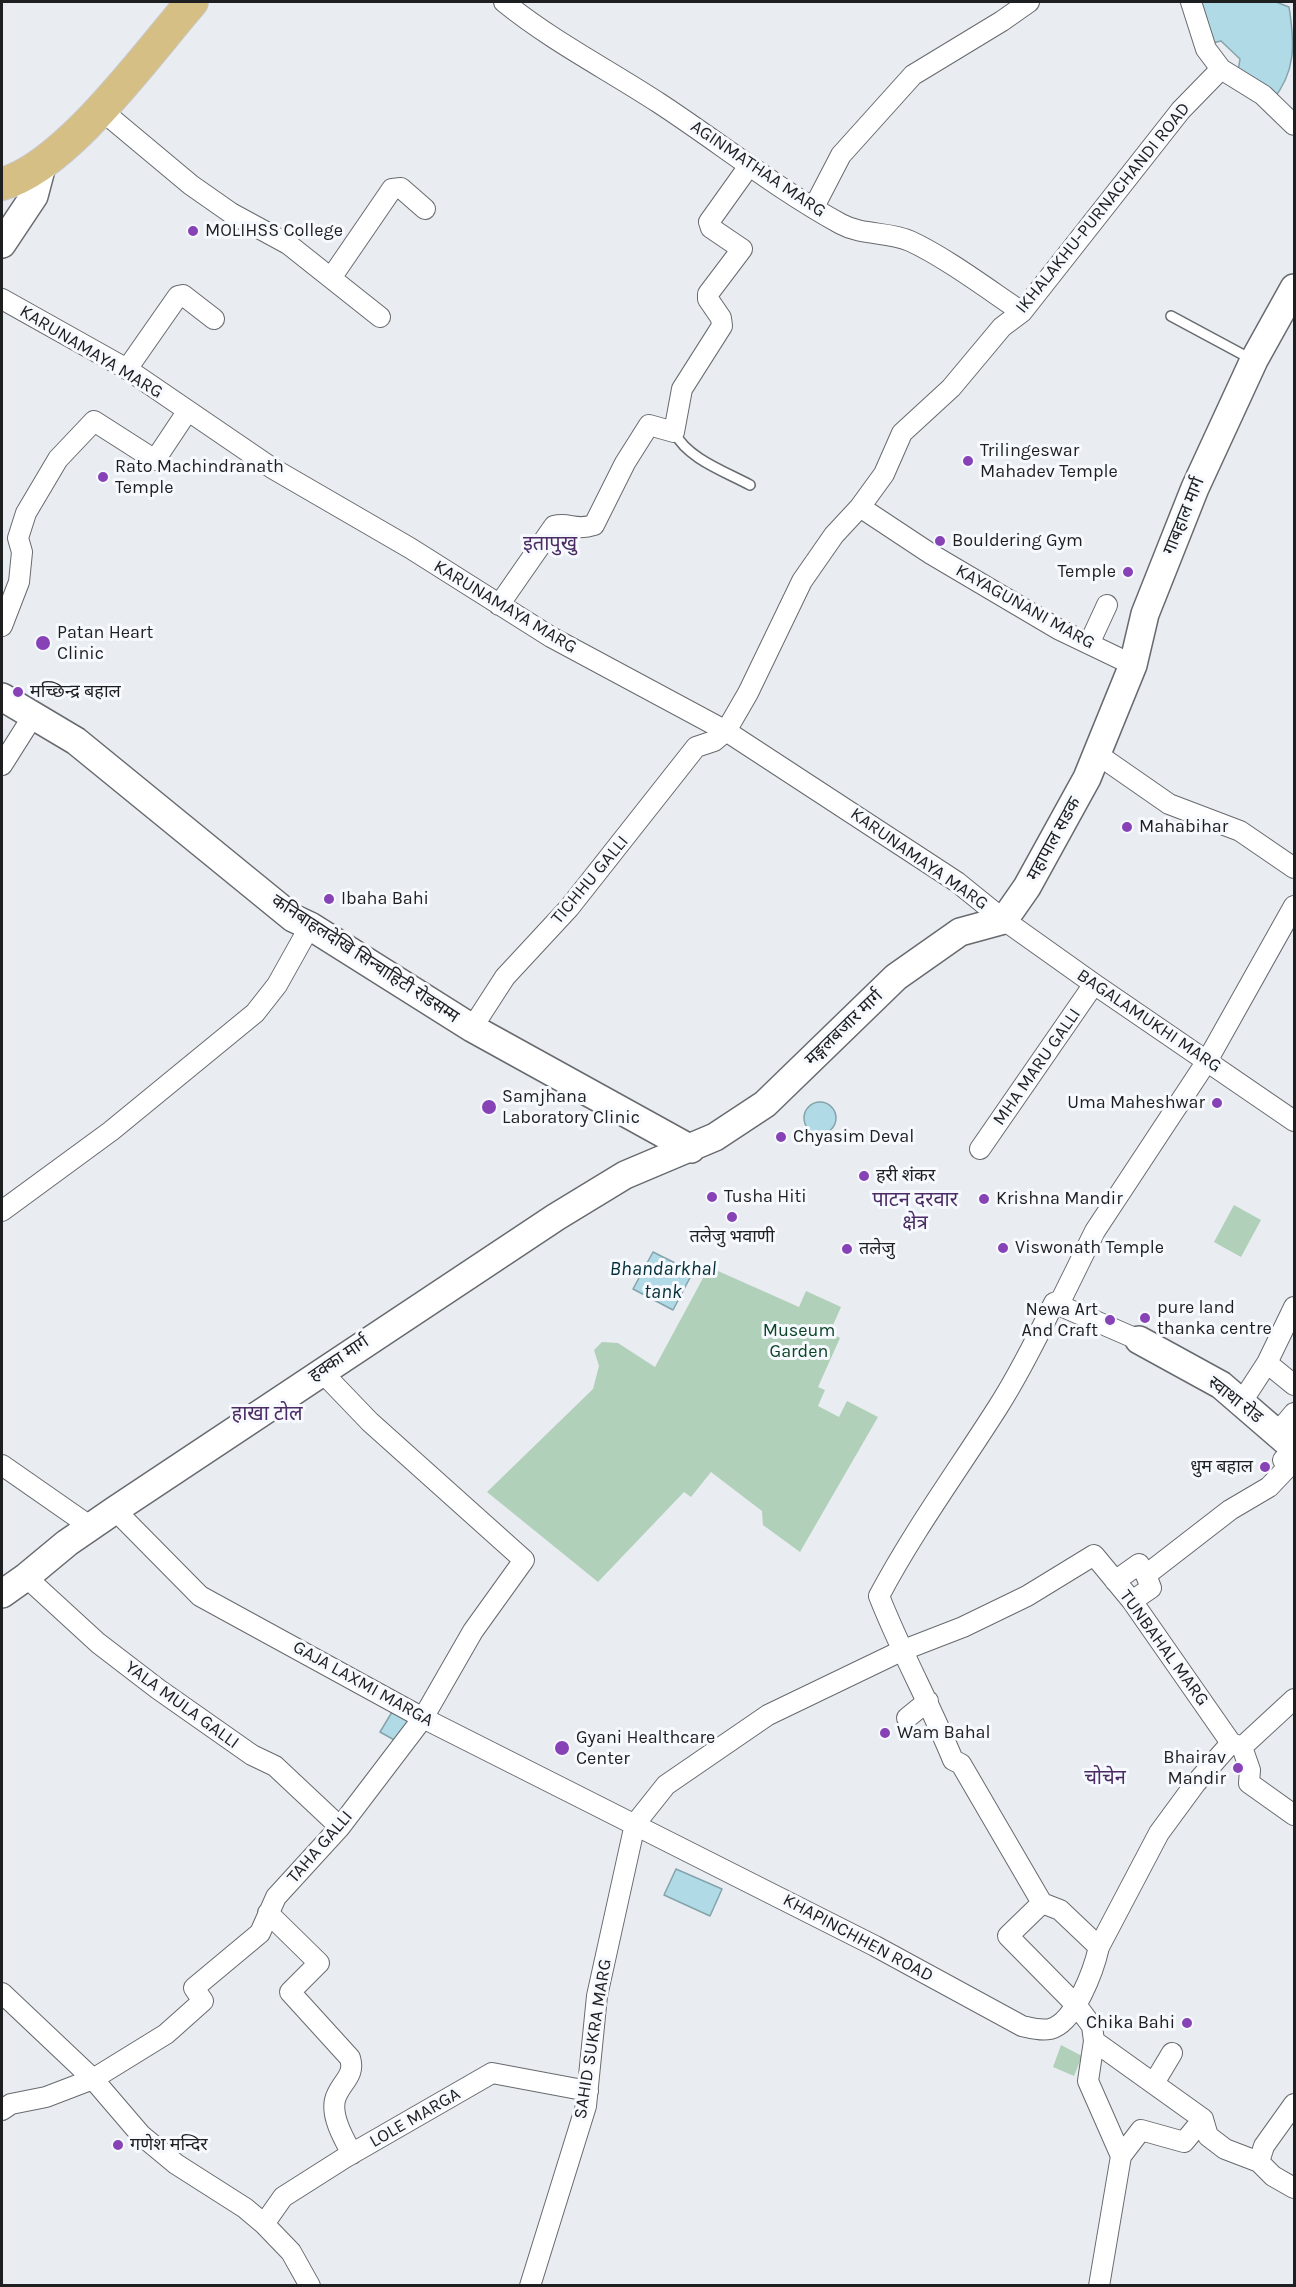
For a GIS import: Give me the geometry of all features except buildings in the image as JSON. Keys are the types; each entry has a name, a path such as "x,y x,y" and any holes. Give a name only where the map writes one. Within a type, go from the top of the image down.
{"main road":[{"path":"2,184 36,170 81,131 192,2"},
{"path":"2,244 34,196 43,162"},
{"name":"गाबहाल मार्ग","path":"1097,754 1133,665 1145,614 1195,488 1254,360 1294,288"},
{"name":"कनिबाहलदेखि सिन्चाहिटी रोडसम्म","path":"2,697 75,741 293,918 310,926 472,1028 691,1149"},
{"name":"महापाल सडक","path":"1004,920 1027,887 1087,778 1097,754"},
{"name":"मङ्गलबजार मार्ग","path":"691,1149 765,1104 896,977 927,954 960,932 1004,920"},
{"name":"हक्का मार्ग","path":"2,1594 67,1543 115,1510 178,1471 321,1371 556,1217 625,1175 691,1149"},
{"name":"स्वाथा रोड","path":"1139,1340 1221,1385 1290,1454"}],"street":[{"name":"AGINMATHAA MARG","path":"504,2 578,55 655,101 814,207 855,231 877,233 911,242 1022,312"},
{"path":"814,207 841,155 913,75 1029,2"},
{"path":"1191,2 1206,49 1221,69 1292,116"},
{"name":"IKHALAKHU-PURNACHANDI ROAD","path":"720,736 748,693 801,580 884,474 903,433 951,388 1002,327 1022,312 1181,110 1221,69"},
{"path":"100,109 191,185 231,213 288,244 380,317"},
{"path":"499,604 554,526 560,524 580,529 594,525 625,463 649,425 674,432 682,389 722,326 722,318 708,299 708,294 742,249 711,228 709,222 749,165"},
{"path":"331,278 392,189 401,188 425,208"},
{"path":"127,369 178,296 183,295 214,320"},
{"name":"KARUNAMAYA MARG","path":"2,299 127,369 272,468 410,548 551,637 890,836 957,882 1004,920"},
{"path":"2,626 19,582 22,552 18,538 26,513 58,459 94,421 155,460 187,412"},
{"name":"KAYAGUNANI MARG","path":"860,507 931,554 1058,629 1133,665"},
{"path":"1089,644 1107,605"},
{"path":"2,765 33,716"},
{"name":"TICHHU GALLI","path":"472,1028 505,976 569,908 696,747 720,736"},
{"path":"1097,754 1169,804 1240,831 1294,868"},
{"path":"1099,1947 1060,1910 1042,1903 961,1764 953,1760 928,1701 901,1651 879,1596 904,1549 930,1515 953,1474 999,1406 1054,1303 1061,1300 1095,1231 1207,1061 1294,906"},
{"name":"BAGALAMUKHI MARG","path":"1004,920 1294,1121"},
{"path":"2,1211 111,1131 255,1013 277,985 310,926"},
{"name":"MHA MARU GALLI","path":"980,1149 1094,984"},
{"path":"1054,1303 1139,1340"},
{"path":"1241,1403 1267,1363 1294,1306"},
{"path":"1267,1363 1294,1385"},
{"name":"TAHA GALLI","path":"93,2079 166,2034 203,2001 194,1988 260,1933 276,1897 340,1827 423,1718 473,1631 524,1560 370,1422 321,1371"},
{"path":"1146,1575 1230,1510 1269,1487 1290,1454 1294,1413"},
{"path":"2,1465 91,1527"},
{"name":"GAJA LAXMI MARGA","path":"115,1510 200,1596 423,1718 635,1824"},
{"name":"TUNBAHAL MARG","path":"901,1651 963,1627 1027,1596 1094,1555 1132,1601 1236,1745 1250,1770 1250,1782 1294,1815"},
{"path":"1115,1581 1139,1564 1151,1587 1132,1601"},
{"name":"YALA MULA GALLI","path":"26,1577 98,1643 158,1689 252,1755 275,1766 340,1827"},
{"path":"635,1824 666,1785 768,1715 901,1651"},
{"path":"1077,2006 1095,1965 1099,1947 1159,1833 1195,1784 1236,1745 1294,1699"},
{"path":"907,1718 928,1701"},
{"name":"KHAPINCHHEN ROAD","path":"635,1824 875,1946 1022,2026 1038,2030 1052,2029 1077,2006"},
{"name":"SAHID SUKRA MARG","path":"530,2286 586,2106 597,1996 635,1824"},
{"path":"1042,1903 1008,1936 1077,2006 1092,2026 1094,2041 1088,2081 1121,2156"},
{"path":"268,1913 318,1963 290,1992 350,2058 353,2066 350,2078 335,2099 336,2116 352,2154"},
{"path":"2,1993 93,2079 141,2135 176,2164 245,2208 264,2224 291,2252 310,2286"},
{"path":"1094,2041 1203,2119 1208,2136 1225,2149 1262,2154"},
{"path":"1154,2083 1172,2053"},
{"name":"LOLE MARGA","path":"264,2224 283,2197 492,2073 588,2091"},
{"path":"2,2110 11,2104 46,2097 93,2079"},
{"path":"1262,2154 1288,2129 1294,2104"},
{"path":"1100,2284 1121,2156 1141,2130 1184,2142 1203,2119"},
{"path":"1262,2154 1273,2176 1294,2188"}],"lane":[{"path":"1171,316 1254,360"},
{"path":"674,432 681,445 691,453 750,485"}],"green space":[{"path":"1234,1205 1261,1220 1241,1257 1214,1242"},
{"name":"Museum Garden","path":"709,1267 799,1307 806,1291 841,1307 830,1332 840,1338 818,1387 825,1390 818,1406 839,1417 847,1401 878,1417 800,1552 763,1525 762,1511 711,1472 691,1497 684,1492 598,1582 487,1492 593,1389 599,1366 594,1350 602,1342 618,1343 655,1367"},
{"path":"1061,2045 1082,2056 1074,2076 1053,2067"}],"water":[{"path":"1194,2 1276,2 1289,7 1292,57 1286,79 1272,101 1237,77 1240,59 1221,41 1208,44"},
{"path":"820,1102 831,1107 836,1118 831,1129 820,1134 809,1129 804,1118 809,1107"},
{"name":"Bhandarkhal tank","path":"653,1252 693,1272 673,1310 633,1289"},
{"path":"395,1707 413,1718 398,1742 380,1732"},
{"path":"676,1869 722,1889 710,1916 664,1895"}],"place":[{"name":"MOLIHSS College","path":"193,231"},
{"name":"Trilingeswar Mahadev Temple","path":"968,461"},
{"name":"Rato Machindranath Temple","path":"103,477"},
{"name":"Bouldering Gym","path":"940,541"},
{"name":"Temple","path":"1128,572"},
{"name":"Patan Heart Clinic","path":"43,643"},
{"name":"मच्छिन्द्र बहाल","path":"18,692"},
{"name":"Mahabihar","path":"1127,827"},
{"name":"Ibaha Bahi","path":"329,899"},
{"name":"Uma Maheshwar","path":"1217,1103"},
{"name":"Samjhana Laboratory Clinic","path":"489,1107"},
{"name":"Chyasim Deval","path":"781,1137"},
{"name":"हरी शंकर","path":"864,1176"},
{"name":"Tusha Hiti","path":"712,1197"},
{"name":"Krishna Mandir","path":"984,1199"},
{"name":"तलेजु भवाणी","path":"732,1217"},
{"name":"Viswonath Temple","path":"1003,1248"},
{"name":"तलेजु","path":"847,1249"},
{"name":"pure land thanka centre","path":"1145,1318"},
{"name":"Newa Art And Craft","path":"1110,1320"},
{"name":"धुम बहाल","path":"1265,1467"},
{"name":"Wam Bahal","path":"885,1733"},
{"name":"Gyani Healthcare Center","path":"562,1748"},
{"name":"Bhairav Mandir","path":"1238,1768"},
{"name":"Chika Bahi","path":"1187,2023"},
{"name":"गणेश मन्दिर","path":"118,2145"}],"district":[{"name":"इतापुखु","path":"550,544"},
{"name":"पाटन दरवार क्षेत्र","path":"915,1212"},
{"name":"हाखा टोल","path":"267,1414"},
{"name":"चोचेन","path":"1105,1778"}]}
